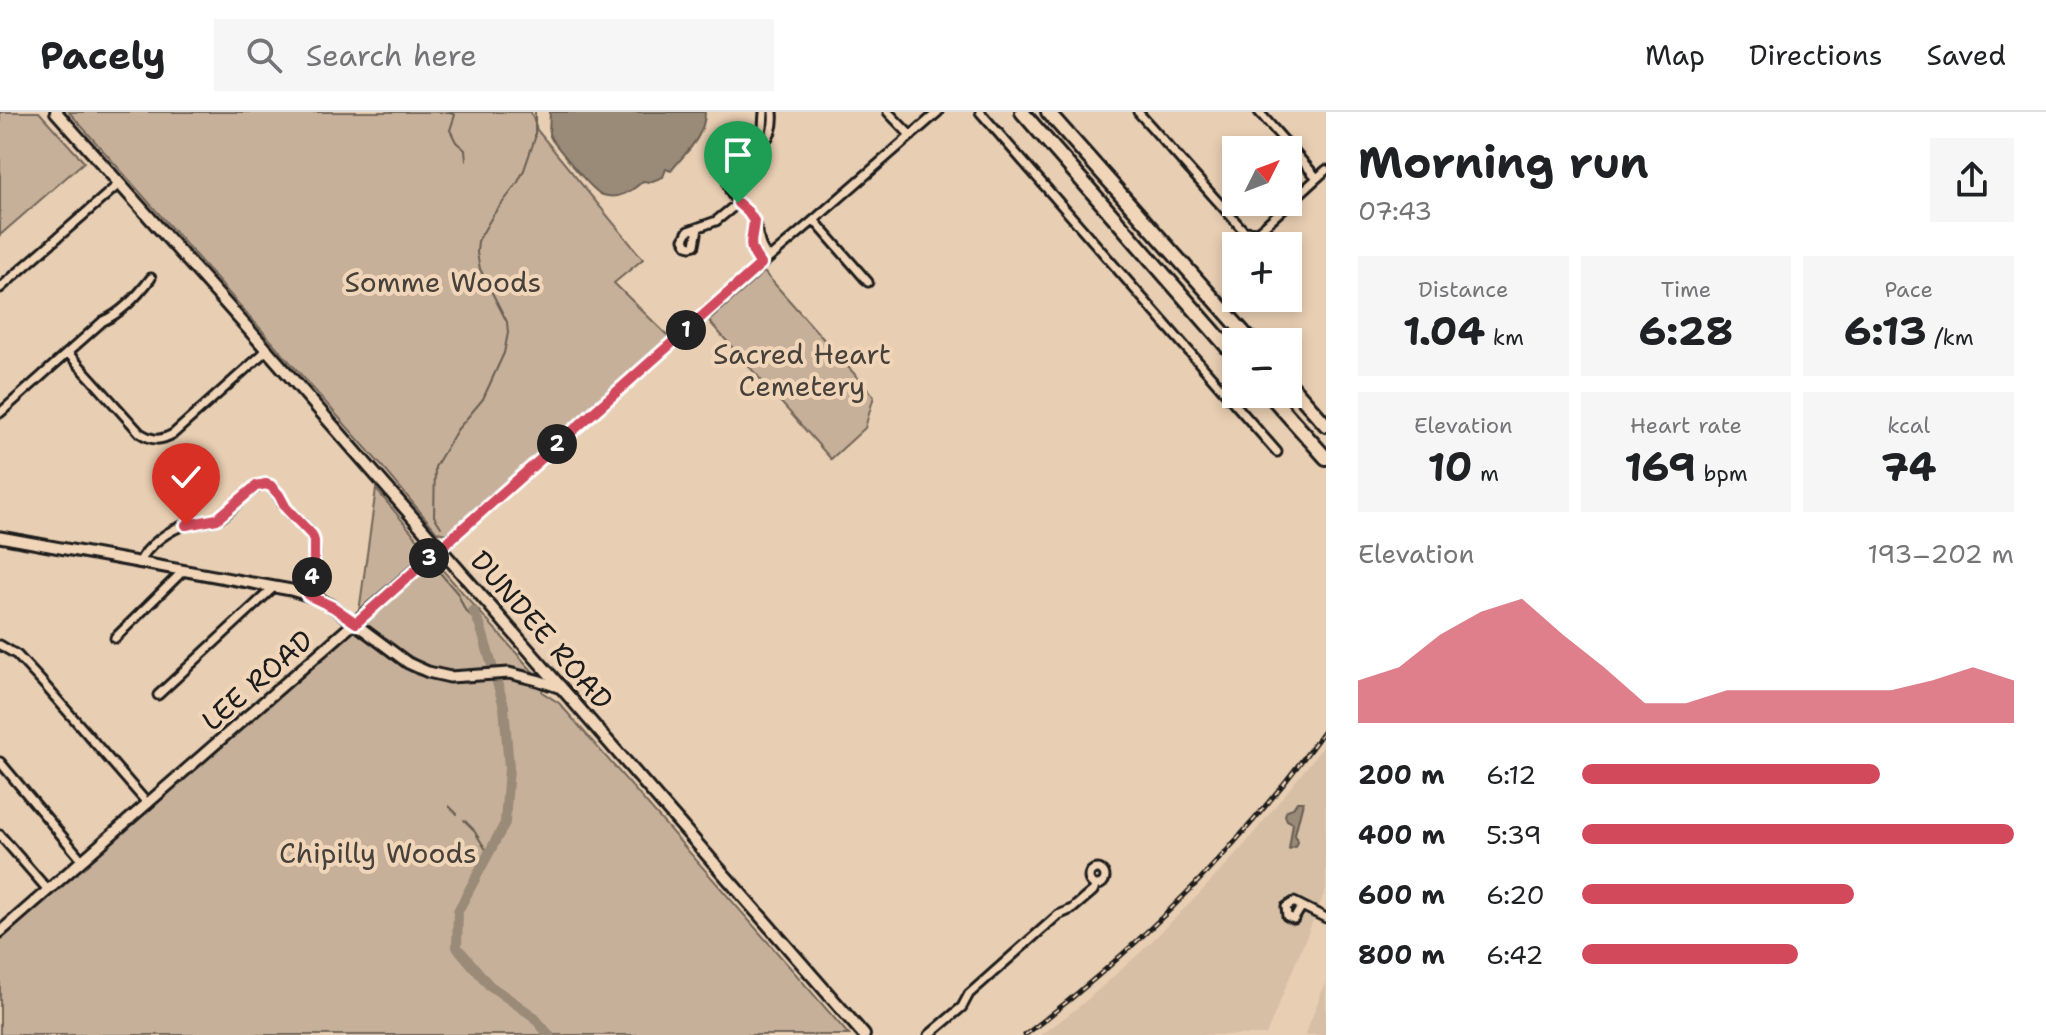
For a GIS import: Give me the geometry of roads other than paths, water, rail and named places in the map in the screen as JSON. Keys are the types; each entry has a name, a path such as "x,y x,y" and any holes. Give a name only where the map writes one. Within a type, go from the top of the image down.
{"highway":[{"path":"1022,112 1222,341"},
{"path":"1048,112 1240,328"},
{"path":"1302,398 1326,425"},
{"path":"1281,408 1326,458"}],"main road":[{"name":"DUNDEE ROAD","path":"56,112 864,1035"},
{"path":"0,537 308,595 333,607 408,663 428,672 450,677 509,673 561,688"},
{"name":"LEE ROAD","path":"0,932 439,549"}],"street":[{"path":"751,149 763,127 764,112"},
{"path":"769,258 759,245 754,221 730,193 727,177 736,161 769,137 773,112"},
{"path":"888,112 911,136"},
{"name":"LEE ROAD","path":"439,549 938,112"},
{"path":"980,112 1277,452"},
{"path":"1138,112 1239,227 1251,233 1262,228 1326,170"},
{"path":"1259,112 1317,178"},
{"path":"0,288 120,183"},
{"path":"698,228 722,218 738,203"},
{"path":"814,220 868,282"},
{"path":"754,221 749,244 761,264"},
{"path":"0,413 103,321 116,313 151,278"},
{"path":"68,353 140,433 160,441 173,434 267,350"},
{"path":"139,563 147,550 171,532 186,525 217,519 256,486 266,484 275,490 286,508 312,535 314,564 308,595"},
{"path":"115,638 183,571"},
{"path":"158,695 274,587"},
{"path":"0,645 17,655 148,804"},
{"path":"0,762 82,860"},
{"path":"0,835 48,890"},
{"path":"929,1035 962,1007 969,994 1060,913 1072,909 1093,891 1096,885"},
{"path":"1302,906 1326,918"}],"waterway":[{"path":"448,112 455,115 450,130 465,150 466,161"},
{"path":"441,527 434,516 435,467 457,430 483,399 504,353 508,333 507,322 480,269 478,241 524,170 535,138 535,112"},
{"path":"435,567 458,594 465,610 480,625"},
{"path":"473,611 504,706 509,768 505,823 458,911 457,947 489,985 533,1016 549,1035"},
{"path":"449,806 457,814"},
{"path":"464,820 488,853"}],"railway":[{"path":"1025,1035 1108,967 1187,893 1260,813 1326,728"}],"park label":[{"name":"Somme Woods","path":"443,282"},
{"name":"Sacred Heart Cemetery","path":"802,370"},
{"name":"Chipilly Woods","path":"378,853"}]}
